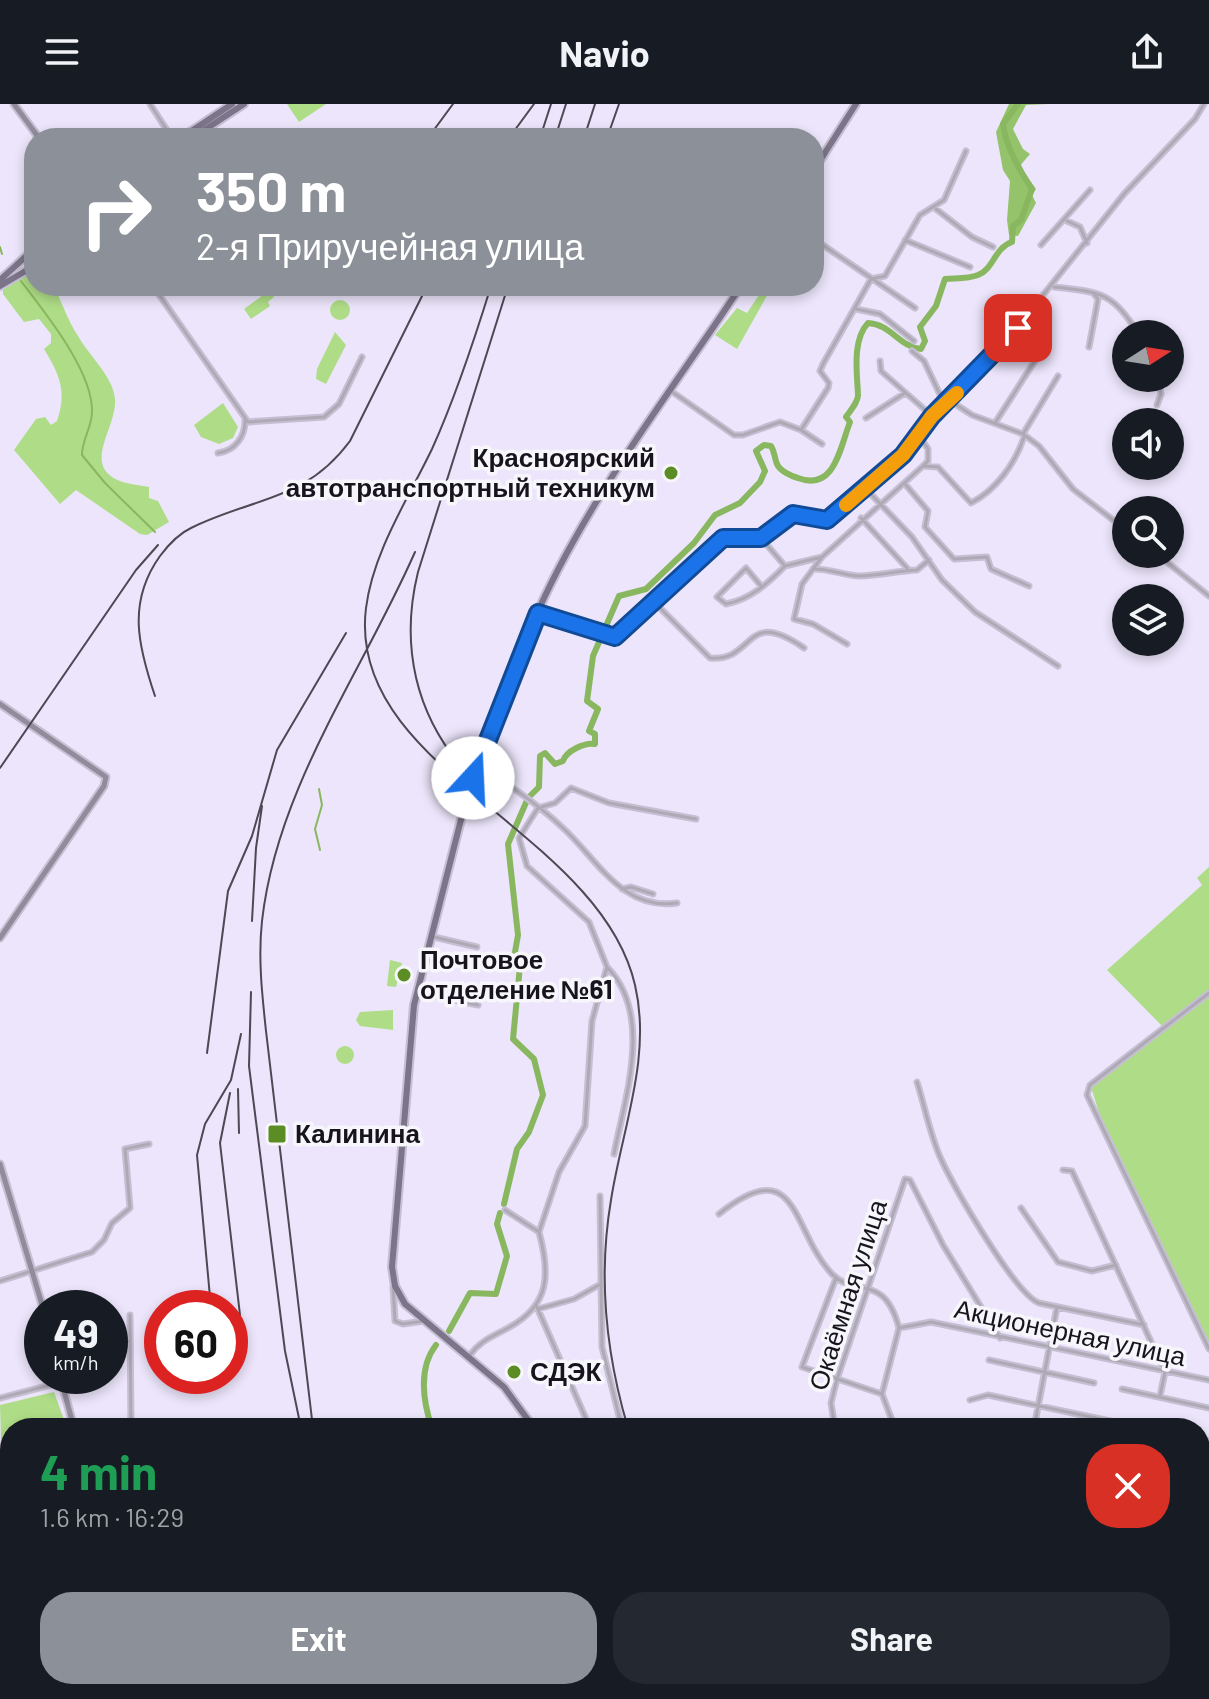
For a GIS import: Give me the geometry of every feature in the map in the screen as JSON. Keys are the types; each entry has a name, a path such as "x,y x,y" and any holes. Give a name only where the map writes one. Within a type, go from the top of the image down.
{"main road":[{"path":"196,128 232,104"},
{"path":"207,128 244,104"},
{"path":"824,154 856,104"},
{"path":"0,283 24,259"},
{"path":"0,283 24,271"},
{"path":"527,1418 504,1387 405,1304 393,1279 407,1059 417,992 471,783 538,613 602,492 734,296"}],"street":[{"path":"14,104 32,128"},
{"path":"150,104 166,128"},
{"path":"538,613 608,637 624,632 723,538 761,538 793,514 827,520 903,455 932,416 1007,340 1204,104"},
{"path":"801,430 828,388 829,383 820,371 871,279 885,276 920,215 936,209 963,164 966,151"},
{"path":"1041,245 1090,190"},
{"path":"936,209 972,237 993,247"},
{"path":"1066,220 1080,227 1087,243"},
{"path":"905,240 970,267"},
{"path":"824,246 915,308"},
{"path":"1052,287 1106,295 1120,305 1129,320"},
{"path":"1089,347 1098,299 1092,292"},
{"path":"160,296 245,419 255,423 324,417 339,404 362,357"},
{"path":"855,308 880,314 914,341"},
{"path":"912,351 924,361 947,402 1024,435 1039,446 1073,489 1112,519"},
{"path":"995,423 1038,356"},
{"path":"880,361 881,371 932,416"},
{"path":"923,466 938,467 971,503 997,484 1019,452 1024,435 1058,376"},
{"path":"670,390 731,434 743,435 780,422 801,430 822,444"},
{"path":"1157,405 1161,392"},
{"path":"866,418 905,393"},
{"path":"218,453 228,452 242,437 245,419"},
{"path":"847,644 813,624 794,619 802,584 822,557 841,543 846,531 880,506 928,461 928,449 918,434"},
{"path":"905,484 928,511 925,527 954,559 987,557 991,569 1029,586"},
{"path":"865,488 929,560 942,580 975,612 1058,666"},
{"path":"861,518 907,568"},
{"path":"761,538 785,566"},
{"path":"762,587 746,568 717,597 726,604 741,601 762,587 785,566 822,557"},
{"path":"812,569 860,576 890,575 907,568 917,570 929,560"},
{"path":"1174,568 1209,596"},
{"path":"654,602 710,658 731,654 764,632 779,631 804,648"},
{"path":"0,704 106,777 104,786 0,938"},
{"path":"477,766 563,828 622,889 662,905 677,903"},
{"path":"614,1154 636,1040 619,984 607,967 589,922 527,866 519,838 538,808 555,803 571,788 609,803 696,819"},
{"path":"622,889 631,887 653,894"},
{"path":"430,936 477,947"},
{"path":"586,1418 537,1307 548,1275 539,1232 559,1172 585,1126 592,1021 607,967"},
{"path":"417,992 478,1005"},
{"path":"1209,993 1090,1085 1087,1095 1209,1349"},
{"path":"917,1082 941,1159 995,1252 1030,1299 1144,1325"},
{"path":"0,1281 32,1273 97,1249 112,1223 130,1208 125,1149 149,1144"},
{"path":"1,1167 37,1290"},
{"path":"1063,1170 1072,1171 1165,1372 1160,1396"},
{"name":"Окаёмная улица","path":"833,1418 831,1403 837,1379 903,1180 910,1180 943,1245 1000,1338"},
{"path":"719,1214 743,1195 756,1191 779,1194 797,1210 806,1236 836,1278 868,1288 884,1298 899,1328 882,1394 891,1418"},
{"path":"600,1196 602,1347 620,1418"},
{"path":"1021,1208 1050,1256 1058,1262 1092,1271 1116,1265"},
{"path":"505,1210 539,1232"},
{"path":"836,1278 802,1367 882,1394"},
{"path":"393,1279 395,1321 403,1324 425,1320"},
{"path":"469,1356 484,1339 516,1324 537,1307 574,1299 599,1285"},
{"path":"1034,1418 1039,1407 1057,1307"},
{"path":"130,1315 131,1418"},
{"name":"Акционерная улица","path":"899,1328 924,1323 1209,1380"},
{"path":"989,1360 1094,1383"},
{"path":"1122,1389 1209,1408"},
{"path":"0,1398 24,1391"},
{"path":"65,1394 71,1418"},
{"path":"970,1400 988,1395 1093,1418"}],"green space":[{"path":"287,104 326,104 299,122"},
{"path":"1009,104 1048,104 1026,105 1013,129 1023,149 1030,154 1019,167 1036,189 1032,195 1036,203 1018,236 1009,235 1010,181 1003,170 996,132"},
{"path":"24,277 24,296 58,296 74,330 105,374 113,391 115,408 102,455 105,470 125,483 149,487 149,498 158,501 169,522 147,535 140,534 76,490 60,504 14,450 36,419 45,417 51,425 57,421 62,392 58,376 44,349 51,343 51,334 39,319 24,322 3,290"},
{"path":"262,296 274,297 268,302 270,306 251,319 244,309"},
{"path":"758,296 767,296 737,349 715,335 737,308 747,313"},
{"path":"340,300 347,303 350,310 347,317 340,320 333,317 330,310 333,303"},
{"path":"335,332 346,345 326,384 316,379 317,369"},
{"path":"223,403 238,427 233,438 219,444 201,437 194,425"},
{"path":"1209,867 1209,1345 1099,1113 1091,1087 1164,1028 1107,970 1202,885 1197,878"},
{"path":"390,960 402,963 396,987 387,986"},
{"path":"393,1010 393,1030 360,1026 356,1020 360,1012"},
{"path":"345,1046 354,1055 345,1064 336,1055"},
{"path":"55,1394 63,1418 0,1418 0,1405"}],"waterway":[{"path":"504,1204 517,1149 529,1132 543,1095 534,1059 513,1039 520,966 515,952 518,935 508,844 528,798 539,787 540,756 545,753 555,764 563,761 576,748 595,744 595,734 589,731 598,709 587,701 593,656 619,596 646,589 694,543 715,515 740,503 760,482 765,471 756,451 764,445 771,446 778,467 798,478 810,481 828,473 839,454 850,422 846,417 858,397 858,347 868,323 883,327 907,344 921,349 925,341 920,327 936,306 945,279 978,275 988,268 1001,249 1012,242 1013,226 1021,220 1032,189 1014,158 1003,124 1018,104"},
{"path":"0,247 2,254"},
{"path":"21,281 24,285"},
{"path":"32,296 66,343 85,379 92,412 82,455 105,483 155,532"},
{"path":"319,789 322,805 315,829 320,850"},
{"path":"449,1331 470,1293 496,1294 507,1256 497,1224 500,1213"},
{"path":"429,1418 424,1375 436,1345"}],"railway":[{"path":"435,128 453,104"},
{"path":"516,128 534,104"},
{"path":"543,128 551,104"},
{"path":"558,128 566,104"},
{"path":"587,128 595,104"},
{"path":"611,128 619,104"},
{"path":"155,696 140,642 139,607 143,590 160,556 186,530 277,496 315,476 333,461 350,441 422,296"},
{"path":"488,296 441,429 376,567 366,608 370,664 395,713 433,757 575,883 612,931 635,985 639,1012 638,1066 611,1200 605,1258 606,1315 614,1372 625,1418"},
{"path":"466,772 434,727 416,678 411,626 413,599 418,572 505,296"},
{"path":"0,768 136,570 158,545"},
{"path":"312,1418 263,1003 260,962 262,921 271,872 303,777 415,552"},
{"path":"207,1053 228,891 252,836 277,750 346,633"},
{"path":"252,921 262,806"},
{"path":"251,992 249,1066 285,1351 299,1418"},
{"path":"209,1290 197,1155 205,1124 231,1080 241,1034"},
{"path":"238,1089 239,1133"},
{"path":"230,1093 220,1143 237,1290"}],"slow traffic":[{"path":"846,505 903,455 932,416 957,393"}],"place":[{"name":"Красноярский автотранспортный техникум","path":"671,473"},
{"name":"Почтовое отделение №61","path":"404,975"},
{"name":"Калинина","path":"277,1134"},
{"name":"СДЭК","path":"514,1372"}],"route":[{"path":"473,778 538,613 615,637 723,538 734,535 761,538 793,514 827,520 903,455 932,416 973,378 1018,328"}]}
